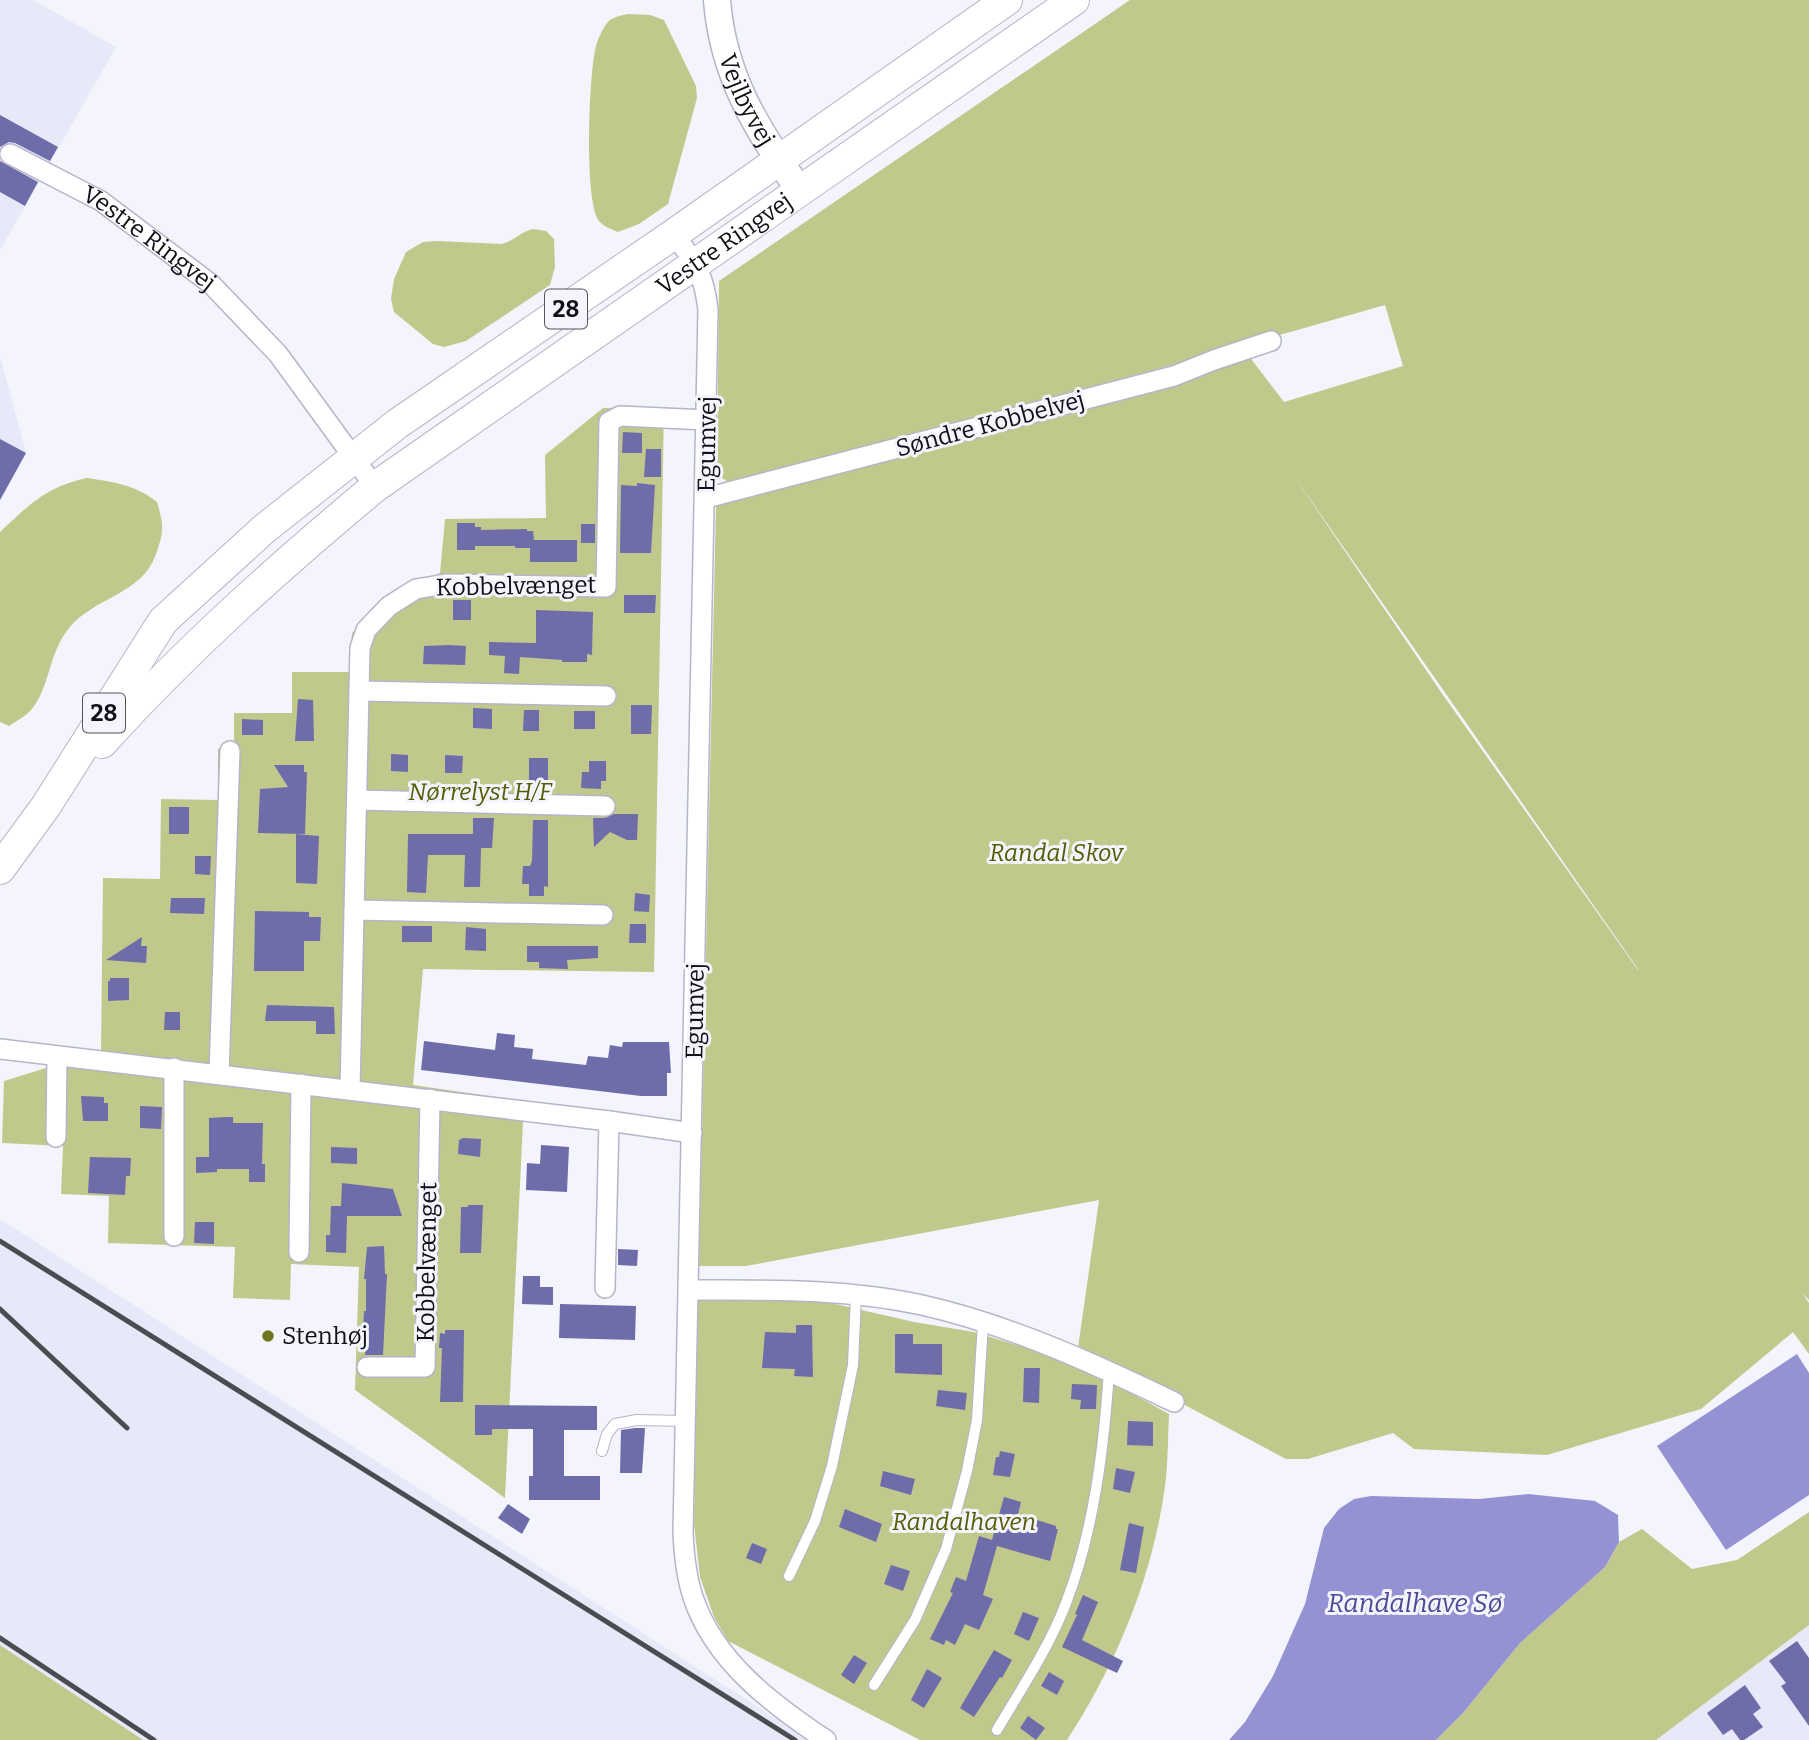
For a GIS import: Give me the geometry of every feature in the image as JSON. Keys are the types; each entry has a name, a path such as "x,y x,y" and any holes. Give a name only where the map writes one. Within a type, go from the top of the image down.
{"main road":[{"name":"Vestre Ringvej","path":"0,869 46,806 163,621 264,529 352,457 408,416 674,234 1007,0"},
{"name":"Vestre Ringvej","path":"46,806 137,704 181,661 293,555 375,487 1074,0"}],"street":[{"name":"Vejlbyvej","path":"717,0 725,52 736,85 750,116 800,191"},
{"name":"Vestre Ringvej","path":"5,151 101,201 211,284 278,354 375,487"},
{"name":"Egumvej","path":"674,234 695,262 706,286 708,310 683,1533 685,1560 692,1597 709,1631 732,1665 771,1700 826,1740"},
{"name":"Søndre Kobbelvej","path":"706,498 1174,376 1271,341"},
{"name":"Kobbelvænget","path":"350,1090 360,648 366,630 389,606 416,589 446,584 606,587 609,422 620,416 707,420"},
{"path":"359,691 606,696"},
{"path":"219,1074 230,751"},
{"path":"357,800 605,806"},
{"path":"354,910 603,915"},
{"path":"0,1049 430,1099 692,1133"},
{"path":"56,1136 57,1056"},
{"path":"174,1068 174,1236"},
{"path":"299,1252 301,1084"},
{"name":"Kobbelvænget","path":"367,1367 425,1367 430,1099"},
{"path":"605,1288 609,1121"},
{"path":"689,1290 788,1290 856,1294 922,1305 1052,1346 1174,1402"}],"lane":[{"path":"789,1576 815,1521 832,1466 853,1365 856,1294"},
{"path":"874,1685 915,1620 946,1549 967,1471 976,1420 983,1323"},
{"path":"997,1730 1038,1661 1066,1603 1095,1492 1105,1436 1109,1370"},
{"path":"603,1451 607,1434 615,1424 637,1420 686,1421"}],"shaded area":[{"path":"0,0 33,0 116,47 0,250"},
{"path":"0,356 26,453 0,501"},
{"path":"0,1219 809,1740 139,1740 0,1649"},
{"path":"1809,1625 1809,1740 1656,1740 1660,1735"}],"green space":[{"name":"Randal Skov","path":"1130,0 1809,0 1809,1300 1802,1293 1809,1303 1809,1354 1793,1332 1701,1409 1547,1455 1414,1449 1393,1433 1308,1459 1286,1459 1078,1348 1099,1200 746,1266 699,1266 716,505 1158,389 1248,355 1284,402 1403,366 1385,305 1210,355 730,483 717,475 719,281","holes":["1291,472 1638,969 1443,695"]},
{"path":"628,14 650,15 664,20 696,86 697,98 668,204 639,224 618,232 601,223 594,209 590,166 590,111 593,65 599,38 609,21"},
{"path":"533,229 546,231 554,239 555,267 550,285 466,341 444,347 433,344 394,312 391,299 394,279 406,252 423,242 502,244"},
{"name":"Nørrelyst H/F","path":"664,407 654,972 423,969 413,1085 524,1101 505,1498 355,1390 359,1267 291,1264 290,1300 233,1298 235,1247 108,1243 109,1196 61,1194 63,1146 2,1143 4,1081 101,1051 103,878 160,879 161,799 218,800 218,749 234,749 234,713 292,713 292,672 349,672 352,633 403,586 440,573 445,519 546,518 545,455 603,408"},
{"path":"87,478 133,488 157,502 162,528 159,546 149,568 140,578 91,609 69,628 57,649 37,701 29,712 9,726 0,722 0,532 49,492"},
{"name":"Randalhaven","path":"796,1295 914,1322 974,1332 1043,1353 1104,1378 1169,1414 1166,1478 1161,1513 1143,1581 1118,1647 1067,1740 920,1740 728,1641 714,1617 700,1577 694,1524 698,1299"},
{"path":"1809,1512 1809,1625 1656,1740 1436,1740 1463,1713 1520,1643 1605,1567 1619,1542 1642,1529 1692,1569 1737,1560"},
{"path":"0,1645 143,1740 0,1740"}],"water":[{"path":"1797,1354 1809,1373 1809,1495 1726,1550 1657,1446"},
{"name":"Randalhave Sø","path":"1528,1494 1595,1501 1618,1515 1619,1542 1605,1567 1520,1643 1463,1713 1436,1740 1229,1740 1245,1722 1273,1676 1305,1604 1324,1528 1339,1509 1354,1499 1371,1496 1479,1499"}],"building":[{"path":"0,115 58,147 50,161 15,143 9,142 0,147"},
{"path":"0,161 38,182 25,206 0,192"},
{"path":"623,432 642,433 642,453 622,453"},
{"path":"0,439 26,453 0,500"},
{"path":"646,449 661,449 661,477 644,477"},
{"path":"637,483 655,485 651,553 620,553 621,485 637,486"},
{"path":"457,523 475,523 475,527 481,527 481,530 527,529 533,531 534,540 577,540 577,562 530,562 530,548 515,546 475,546 475,550 457,550"},
{"path":"581,524 595,524 595,543 581,543"},
{"path":"624,595 656,595 655,613 624,613"},
{"path":"453,600 471,600 471,620 453,620"},
{"path":"536,610 593,612 592,655 587,654 587,662 520,657 519,674 504,673 505,656 489,655 489,642 536,643"},
{"path":"424,646 466,646 465,665 423,664"},
{"path":"298,699 313,700 314,741 295,741"},
{"path":"631,705 652,705 651,734 631,734"},
{"path":"473,708 492,709 492,729 473,728"},
{"path":"524,710 539,710 539,731 523,731"},
{"path":"574,711 595,711 595,729 574,729"},
{"path":"242,719 263,720 263,735 242,735"},
{"path":"391,754 408,755 408,772 391,771"},
{"path":"445,755 463,756 462,773 445,773"},
{"path":"529,758 548,758 548,787 529,787"},
{"path":"589,761 606,761 606,781 601,781 601,789 581,788 582,772 589,772"},
{"path":"274,765 304,765 304,772 307,772 305,834 258,833 260,789 288,787"},
{"path":"169,807 189,807 189,834 169,834"},
{"path":"614,814 638,814 637,840 627,840 610,832 594,847 593,818 605,818"},
{"path":"473,818 494,818 492,848 481,848 480,887 464,887 465,855 428,855 426,893 407,892 408,834 473,834"},
{"path":"533,820 548,820 548,887 544,886 544,896 529,896 529,884 522,884 523,866 530,866 532,861"},
{"path":"296,834 319,836 317,884 296,883"},
{"path":"195,856 211,856 210,875 195,874"},
{"path":"635,893 650,895 649,912 634,911"},
{"path":"171,898 205,898 204,914 170,913"},
{"path":"255,911 309,912 309,917 321,917 320,941 304,941 304,971 254,971"},
{"path":"630,924 646,924 646,943 629,943"},
{"path":"402,926 432,926 432,942 402,942"},
{"path":"466,927 486,929 486,951 465,950"},
{"path":"142,937 141,946 147,946 146,963 106,960"},
{"path":"527,946 598,946 598,958 567,960 568,969 539,968 539,962 527,962"},
{"path":"110,978 129,978 129,1000 108,1001"},
{"path":"267,1005 334,1007 335,1034 316,1034 316,1021 265,1021"},
{"path":"165,1012 180,1012 180,1030 164,1030"},
{"path":"497,1033 515,1035 514,1047 533,1049 532,1059 586,1065 588,1056 608,1058 610,1045 622,1047 623,1042 669,1042 671,1073 667,1073 667,1096 641,1096 421,1070 424,1041 495,1050"},
{"path":"81,1096 104,1097 104,1103 108,1103 108,1121 83,1121"},
{"path":"140,1106 162,1107 161,1129 140,1128"},
{"path":"233,1117 233,1123 263,1123 262,1164 265,1164 265,1182 249,1182 249,1169 217,1169 217,1172 196,1173 196,1157 209,1157 209,1118"},
{"path":"481,1139 480,1157 458,1154 459,1140"},
{"path":"541,1145 569,1147 567,1192 526,1190 527,1163 540,1164"},
{"path":"331,1147 357,1148 357,1164 331,1163"},
{"path":"90,1157 131,1158 125,1195 88,1193"},
{"path":"342,1183 393,1189 402,1216 347,1216 346,1253 326,1252 326,1235 330,1235 331,1206 341,1206"},
{"path":"483,1205 481,1253 460,1253 461,1207"},
{"path":"195,1222 214,1222 214,1244 194,1243"},
{"path":"384,1246 387,1274 383,1355 365,1355 367,1334 363,1334 366,1311 364,1279 367,1247"},
{"path":"618,1249 638,1250 637,1266 618,1265"},
{"path":"523,1276 540,1276 540,1287 553,1287 553,1305 522,1304"},
{"path":"560,1304 636,1306 635,1340 559,1338"},
{"path":"796,1325 812,1325 813,1377 794,1376 795,1369 762,1368 765,1332 796,1333"},
{"path":"445,1330 464,1330 463,1402 440,1402 440,1333 445,1334"},
{"path":"895,1334 913,1334 913,1344 942,1344 942,1375 895,1373"},
{"path":"1024,1368 1040,1368 1039,1403 1023,1402"},
{"path":"1072,1384 1097,1385 1096,1409 1080,1409 1081,1400 1071,1399"},
{"path":"938,1390 967,1393 965,1410 936,1406"},
{"path":"475,1405 597,1406 597,1430 564,1430 564,1476 600,1476 600,1500 529,1500 529,1476 533,1476 533,1429 492,1429 492,1435 475,1435"},
{"path":"1128,1421 1153,1422 1153,1446 1127,1445"},
{"path":"645,1428 642,1473 620,1473 621,1430"},
{"path":"1000,1451 1015,1454 1010,1477 993,1475 996,1457 999,1457"},
{"path":"1116,1468 1135,1472 1130,1493 1113,1489"},
{"path":"883,1471 915,1479 911,1495 880,1486"},
{"path":"1004,1497 1021,1502 1018,1514 1056,1526 1058,1529 1050,1561 997,1546 983,1595 993,1599 979,1630 965,1624 955,1645 946,1640 944,1645 930,1639 953,1593 950,1592 956,1577 966,1581 979,1536 992,1540"},
{"path":"508,1504 530,1519 522,1534 498,1518"},
{"path":"845,1509 882,1524 876,1542 839,1527"},
{"path":"1129,1523 1144,1527 1136,1573 1120,1570"},
{"path":"752,1543 767,1549 761,1564 746,1558"},
{"path":"891,1565 910,1571 903,1591 884,1584"},
{"path":"1083,1595 1098,1602 1082,1640 1123,1661 1117,1673 1062,1647"},
{"path":"1023,1612 1039,1618 1029,1641 1014,1634"},
{"path":"1797,1641 1809,1658 1809,1726 1781,1686 1786,1683 1769,1661"},
{"path":"994,1650 1012,1660 974,1717 960,1708"},
{"path":"854,1655 867,1663 854,1684 841,1675"},
{"path":"927,1669 942,1678 924,1708 911,1700"},
{"path":"1049,1672 1064,1681 1057,1695 1041,1686"},
{"path":"1745,1685 1761,1708 1753,1714 1763,1727 1740,1740 1732,1729 1723,1735 1707,1713"},
{"path":"1028,1716 1045,1728 1036,1740 1020,1728"}],"railway":[{"path":"0,1241 795,1740"},
{"path":"0,1309 127,1428"},
{"path":"0,1638 154,1740"}],"place":[{"name":"Stenhøj","path":"268,1336"}]}
